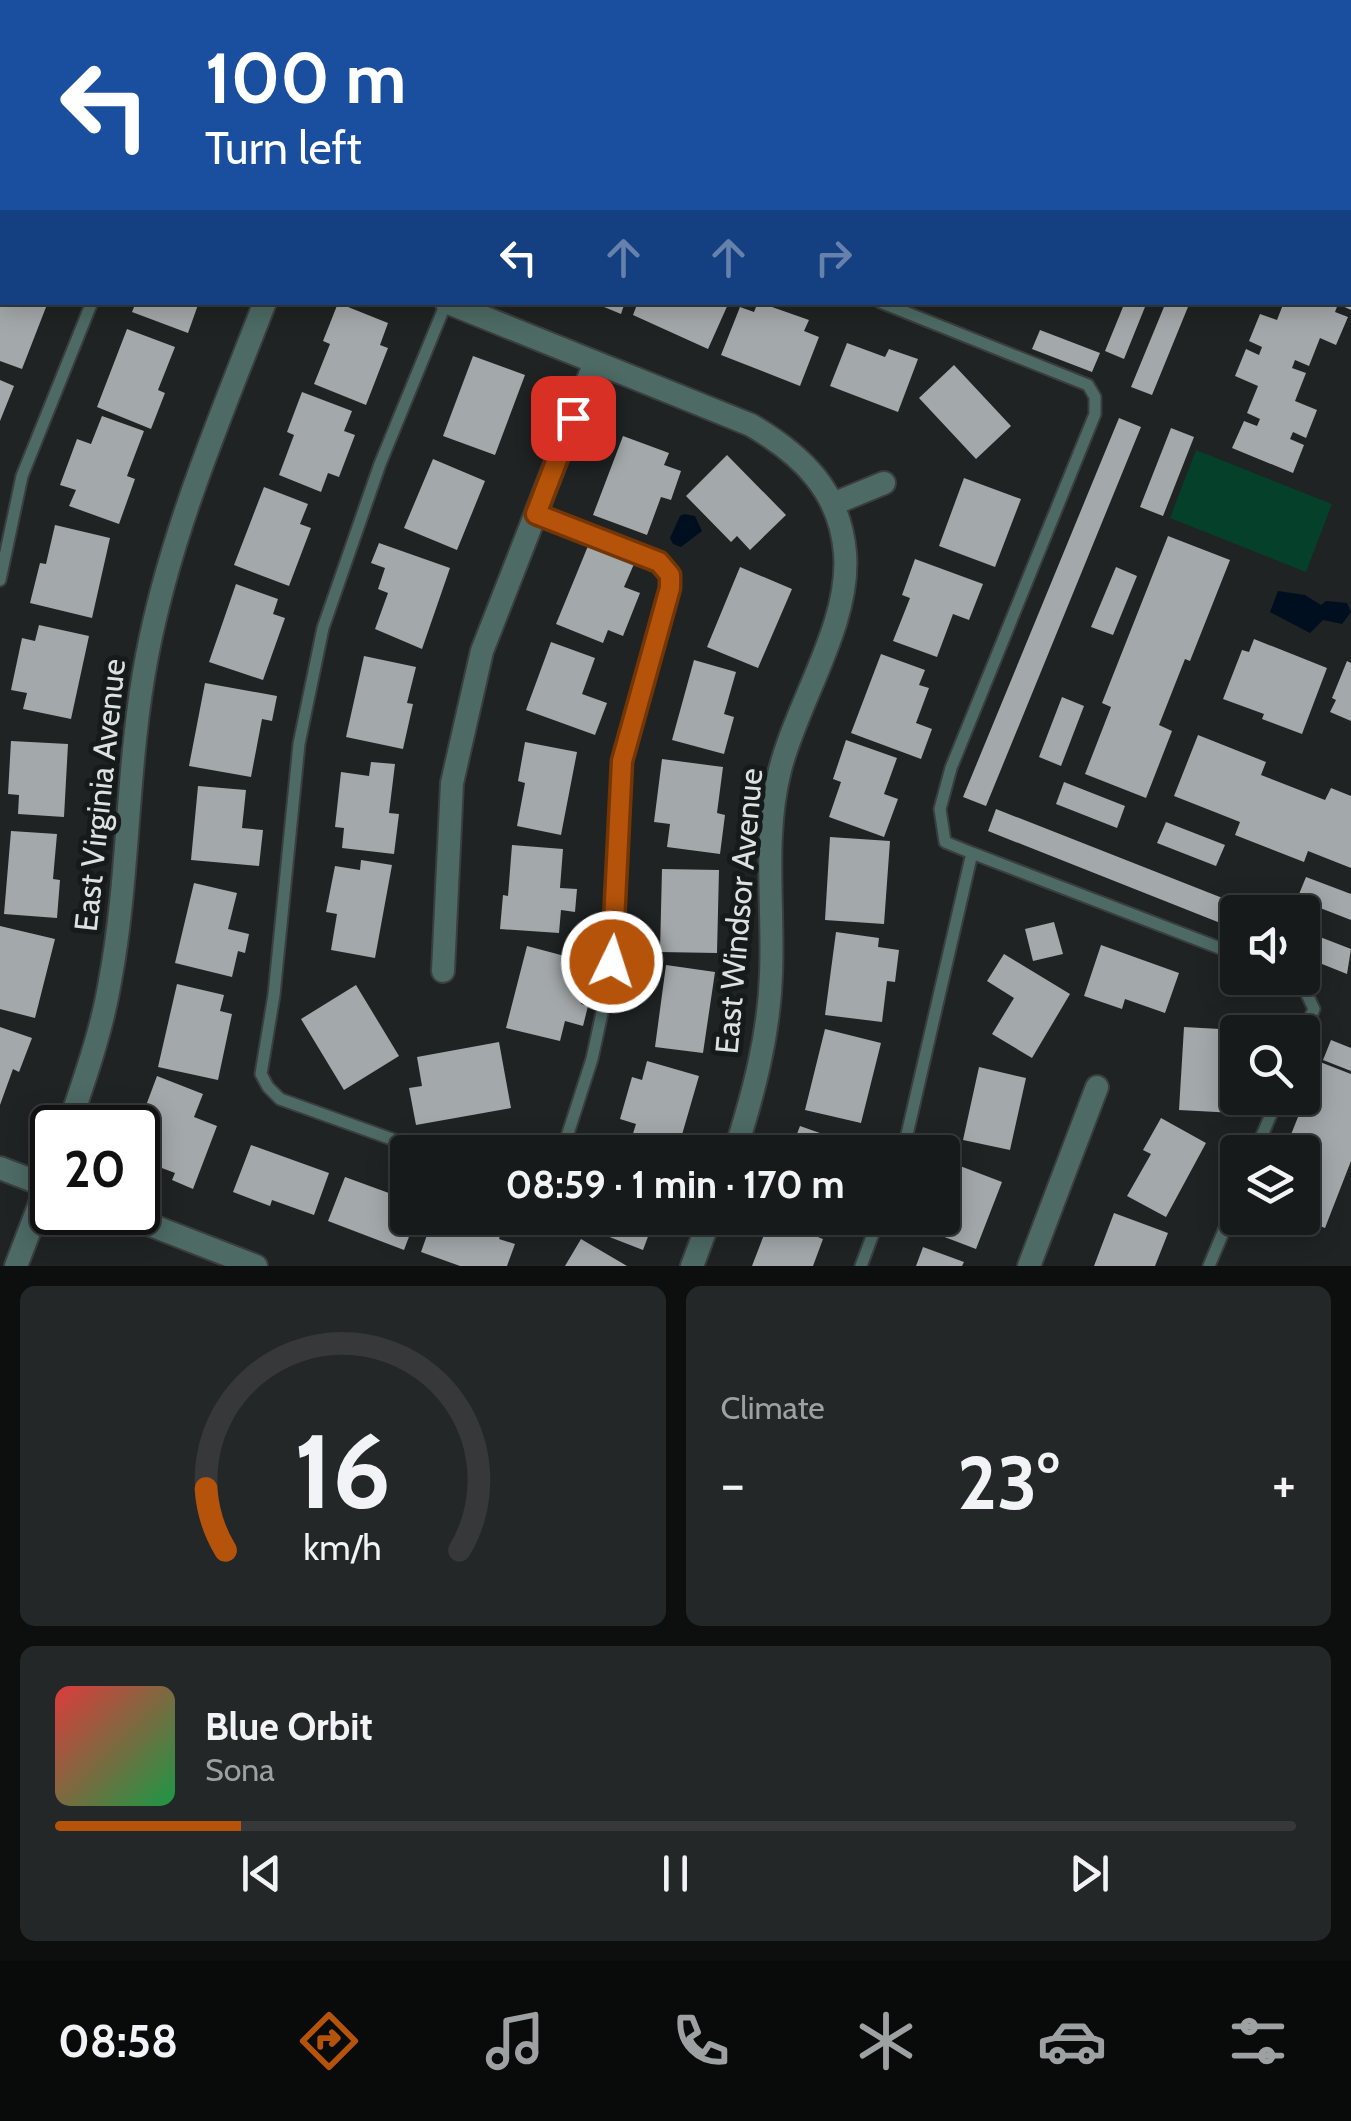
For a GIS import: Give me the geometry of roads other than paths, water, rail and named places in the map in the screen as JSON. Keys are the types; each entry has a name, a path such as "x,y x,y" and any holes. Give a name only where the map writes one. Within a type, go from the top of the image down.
{"street":[{"name":"East Virginia Avenue","path":"76,1105 110,983 121,899 132,742 148,652 201,468 265,305"},
{"path":"453,305 752,424 807,463 834,504 884,483"},
{"path":"443,972 452,783 482,651 594,362"},
{"name":"East Windsor Avenue","path":"739,1135 754,1090 767,1023 772,828 779,773 834,625 842,591 845,556 834,504"},
{"path":"1029,1266 1097,1087"},
{"path":"0,1168 30,1176"},
{"path":"160,1229 256,1266"},
{"path":"16,1266 30,1232"},
{"path":"692,1266 704,1235"}],"lane":[{"path":"0,580 22,476 91,305"},
{"path":"390,1138 280,1098 268,1088 261,1074 274,995 299,744 323,628 380,464 445,305"},
{"path":"888,305 1088,385 1095,397 1094,414 951,768 940,809 945,842 1220,948"},
{"path":"536,514 659,562 670,575 670,588 622,761 614,945 592,1059 567,1135"},
{"path":"907,1135 972,854"},
{"path":"860,1266 872,1235"},
{"path":"1210,1266 1223,1235"}],"water":[{"path":"684,514 695,516 702,531 681,547 670,538"},
{"path":"1278,591 1305,595 1321,605 1326,601 1347,603 1351,612 1342,624 1323,620 1310,633 1270,612"}]}
